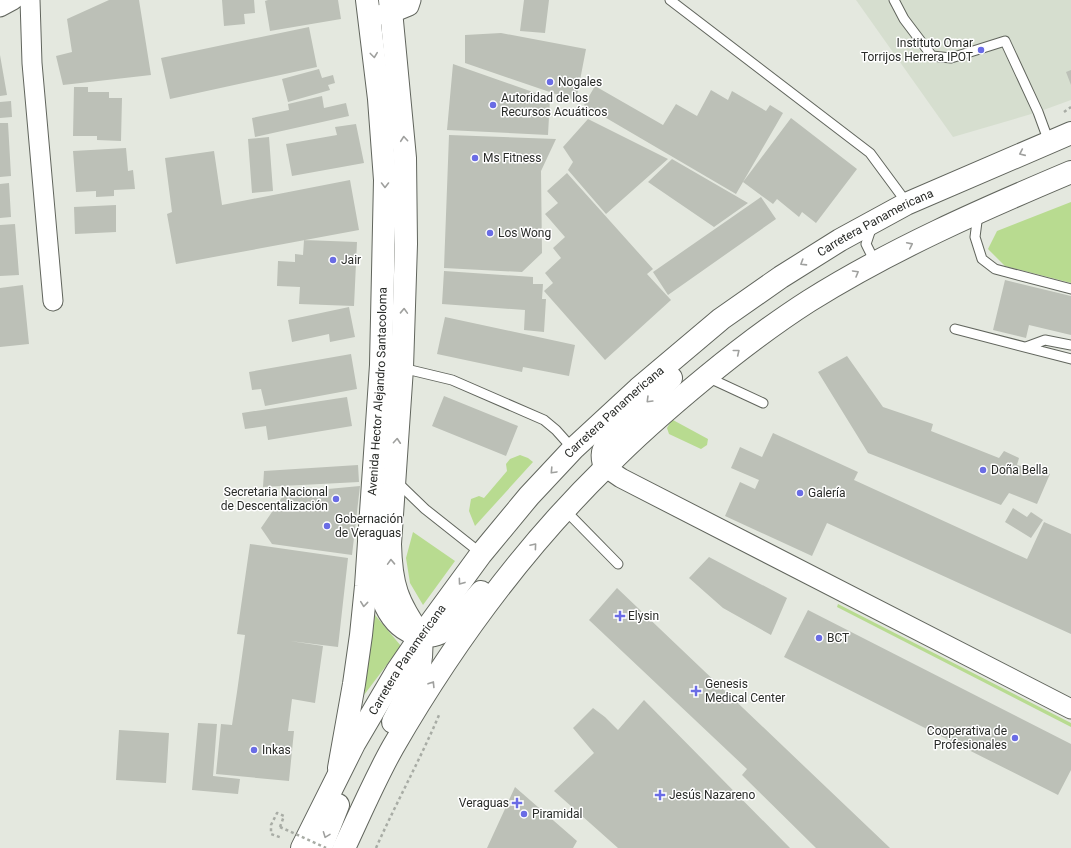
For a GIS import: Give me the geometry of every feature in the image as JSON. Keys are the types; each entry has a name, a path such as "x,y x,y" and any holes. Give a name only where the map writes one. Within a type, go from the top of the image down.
{"main road":[{"name":"Avenida Hector Alejandro Santacoloma","path":"391,7 405,158 406,244 402,368 390,544 391,568 398,598 407,616 421,636"},
{"name":"Avenida Hector Alejandro Santacoloma","path":"336,781 354,684 366,586 368,537 381,365 385,180 379,98 368,8"},
{"name":"Carretera Panamericana","path":"302,848 354,744 394,677 421,636 480,554 529,496 573,449 638,389 721,319 781,277 840,240 906,204 1046,135 1071,133"},
{"path":"344,848 392,749 435,678 476,619 520,562 605,467 669,408 707,376 745,346 808,302 875,262 978,211 1071,172"},
{"path":"605,467 602,458 603,451 611,438 692,358 721,319"},
{"path":"368,537 379,589 386,607 400,626 411,633 421,636 434,635 446,629 489,585 520,562"},
{"path":"359,817 371,768 418,673 422,655 421,636"},
{"path":"321,848 344,789 354,744"}],"street":[{"path":"0,8 13,0"},
{"path":"30,0 32,63 52,301"},
{"path":"368,8 409,6 411,0"},
{"path":"605,467 621,478 1071,709"}],"lane":[{"path":"670,0 870,153 901,194 906,204"},
{"path":"894,0 904,19 932,56 951,58 1005,40 1038,112 1046,135"},
{"path":"978,211 975,237 982,258 995,269 1071,289"},
{"path":"873,222 866,244 875,262"},
{"path":"955,328 1071,360"},
{"path":"1026,347 1045,340 1071,346"},
{"path":"402,368 452,380 544,420 556,430 573,449"},
{"path":"707,376 763,403"},
{"path":"394,480 425,509 480,554"},
{"path":"565,510 618,564"}],"path":[{"path":"1046,135 1071,107"},
{"path":"376,848 440,714"},
{"path":"282,838 271,834 271,825 277,813 284,816 280,827 326,848"}],"shaded area":[{"name":"Instituto Omar Torrijos Herrera IPOT","path":"856,0 1071,0 1071,100 1038,112 953,137"}],"green space":[{"path":"1071,202 1071,283 1005,266 988,249 997,231"},
{"path":"673,420 708,439 707,445 701,449 669,434 667,428"},
{"path":"520,455 533,462 475,526 469,511 471,499 479,496 484,498 507,471 506,464 510,459"},
{"path":"413,532 455,561 423,605 410,583 406,558"},
{"path":"838,604 1071,723 1071,727 837,607"},
{"path":"375,615 401,646 364,695"}],"building":[{"path":"109,0 139,0 151,75 63,85 56,56 72,52 67,19"},
{"path":"222,0 254,0 255,13 244,14 245,24 224,26"},
{"path":"338,0 341,19 270,31 265,1"},
{"path":"524,0 549,0 545,33 520,31"},
{"path":"309,27 317,67 170,99 161,58"},
{"name":"Nogales","path":"501,33 586,49 576,101 465,63 465,35"},
{"path":"0,55 7,95 0,96"},
{"path":"453,64 550,98 548,135 447,130"},
{"path":"319,69 322,78 333,75 335,83 328,85 330,90 288,102 282,79"},
{"path":"1071,70 1071,85 1066,72"},
{"path":"595,86 663,125 676,104 697,116 711,90 728,100 732,91 766,111 770,105 783,113 736,194 584,105"},
{"path":"74,87 88,87 88,92 109,92 109,98 122,98 121,141 97,140 97,136 73,136"},
{"path":"322,96 324,108 346,103 349,116 255,137 252,118 289,110 288,104"},
{"path":"11,101 12,117 0,118 0,102"},
{"path":"791,118 857,169 816,223 802,212 799,217 777,199 773,204 743,182"},
{"path":"588,119 668,159 606,214 568,170 573,162 563,147"},
{"path":"0,123 8,123 11,176 0,177"},
{"path":"356,124 364,163 292,176 286,144 337,135 335,127"},
{"path":"449,135 556,139 541,171 542,253 522,272 444,268"},
{"path":"269,137 273,191 252,193 248,139"},
{"path":"126,148 128,171 133,170 135,189 114,190 114,196 96,197 96,191 76,192 73,151"},
{"path":"214,151 222,205 350,180 359,230 176,264 167,214 172,212 165,158"},
{"path":"672,159 748,203 714,227 648,182"},
{"path":"567,173 653,269 647,274 671,300 605,360 544,291 553,283 545,273 561,258 553,248 565,237 545,214 558,203 547,191"},
{"path":"9,183 11,217 0,218 0,184"},
{"path":"761,197 776,219 668,295 653,272"},
{"path":"116,205 116,232 75,234 74,207"},
{"path":"15,224 19,275 0,276 0,225"},
{"path":"304,240 357,242 354,306 299,304 300,287 277,286 278,261 295,262 295,254 303,255"},
{"path":"444,271 533,277 533,284 543,284 542,299 546,299 544,332 524,330 525,310 442,304"},
{"path":"1005,280 1071,296 1071,335 1029,325 1026,338 993,330"},
{"path":"23,285 29,344 0,347 0,288"},
{"path":"349,307 355,337 330,342 329,334 292,342 288,320"},
{"path":"445,317 575,345 569,376 523,367 522,372 437,354"},
{"path":"351,354 357,389 265,406 261,389 252,390 249,372"},
{"path":"847,356 883,407 933,424 931,431 999,458 1004,451 1019,458 1017,465 1050,474 1037,504 1009,493 1001,505 868,453 818,372"},
{"path":"444,396 518,426 506,456 432,426"},
{"path":"347,397 352,426 268,440 266,426 245,429 242,413"},
{"path":"773,433 858,472 854,480 1027,559 1044,522 1071,534 1071,634 827,523 812,556 725,516 740,482 755,489 759,480 731,468 740,447 762,457"},
{"path":"358,465 359,482 263,487 264,471"},
{"path":"360,486 352,555 272,544 261,528 285,493"},
{"path":"1013,508 1027,517 1031,512 1043,520 1031,538 1005,522"},
{"path":"250,544 348,558 338,647 290,641 323,646 315,703 292,699 288,731 294,731 289,781 216,774 221,724 232,725 237,692 245,635 237,634"},
{"path":"709,557 787,598 771,635 723,608 689,578"},
{"path":"617,588 890,848 816,848 742,775 747,769 589,620"},
{"path":"808,610 1071,744 1071,770 1058,795 784,657"},
{"path":"644,700 790,848 618,848 554,791 594,753 573,728 593,708 618,730"},
{"path":"198,723 217,724 213,776 240,779 238,794 192,790"},
{"path":"119,730 169,733 166,783 116,780"},
{"name":"Piramidal","path":"515,787 577,841 573,848 487,848"}],"place":[{"name":"Instituto Omar Torrijos Herrera IPOT","path":"981,50"},
{"name":"Nogales","path":"550,82"},
{"name":"Autoridad de los Recursos Acuáticos","path":"493,105"},
{"name":"Ms Fitness","path":"475,158"},
{"name":"Los Wong","path":"490,233"},
{"name":"Jair","path":"333,260"},
{"name":"Doña Bella","path":"983,470"},
{"name":"Galería","path":"800,493"},
{"name":"Secretaria Nacional de Descentalización","path":"336,499"},
{"name":"Gobernación de Veraguas","path":"327,526"},
{"name":"Elysin","path":"620,616"},
{"name":"BCT","path":"819,638"},
{"name":"Genesis Medical Center","path":"696,691"},
{"name":"Cooperativa de Profesionales","path":"1015,738"},
{"name":"Inkas","path":"254,750"},
{"name":"Jesús Nazareno","path":"660,795"},
{"name":"Veraguas","path":"517,803"},
{"name":"Piramidal","path":"524,814"}]}
